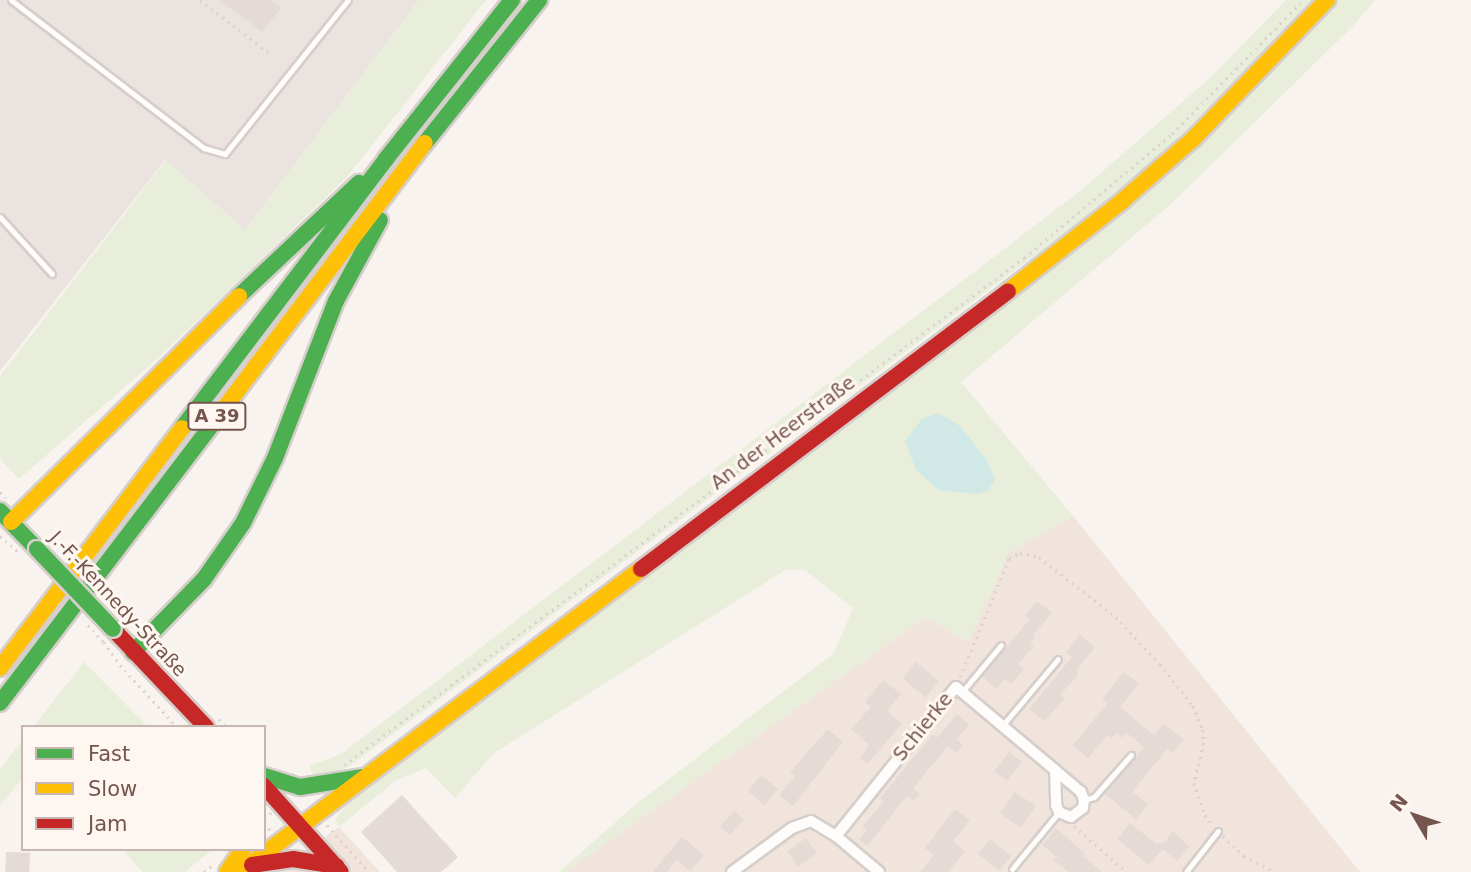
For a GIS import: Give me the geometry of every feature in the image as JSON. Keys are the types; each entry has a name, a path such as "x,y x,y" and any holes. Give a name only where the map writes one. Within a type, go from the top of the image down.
{"main road":[{"name":"A 39","path":"0,668 386,159 512,0"},
{"name":"A 39","path":"0,703 435,131 539,0"},
{"name":"An der Heerstraße","path":"245,869 1035,271 1121,202 1194,138 1326,0"},
{"path":"133,652 204,579 243,523 275,458 336,300 355,262 435,131"},
{"path":"6,516 293,242 386,159"},
{"name":"J.-F.-Kennedy-Straße","path":"6,516 33,555 108,636 133,652 212,722"},
{"path":"266,777 300,787 365,777"},
{"path":"266,788 338,869"},
{"path":"227,872 241,851"},
{"path":"245,869 293,859 338,869"}],"street":[{"name":"Schierke","path":"836,836 959,689 1081,792 1084,800"},
{"path":"1055,770 1056,805 1059,812 1071,817 1083,808 1084,800"},
{"path":"732,872 792,828 811,821 836,836 879,872"}],"lane":[{"path":"10,0 204,148 225,155 348,0"},
{"path":"0,217 52,274"},
{"path":"959,689 1001,645"},
{"path":"1002,726 1058,659"},
{"path":"1084,800 1094,797 1131,755"},
{"path":"1012,869 1059,812"},
{"path":"1186,872 1218,831"}],"path":[{"path":"200,0 272,55"},
{"path":"341,767 1024,258 1172,134 1303,0"},
{"path":"0,536 33,555"},
{"path":"959,689 1009,558 1020,553 1039,557 1116,617 1160,664 1193,706 1203,730 1204,743 1194,783 1205,815 1244,856 1276,872"},
{"path":"108,636 120,665 175,725"},
{"path":"149,637 173,670"},
{"path":"1071,817 1076,829 1127,872"},
{"path":"335,835 369,872"}],"shaded area":[{"path":"0,0 419,0 245,230 165,160 0,371"},
{"path":"1073,516 1360,872 565,872 926,617 968,642 1008,553"},
{"path":"339,827 380,872 275,872"}],"green space":[{"path":"419,0 486,0 347,177 157,359 19,479 0,459 0,376 166,160 245,230"},
{"path":"1286,0 1315,0 1161,155 1094,211 350,766 316,780 309,766 341,754 1079,192 1211,77"},
{"path":"1335,0 1375,0 1352,27 1171,204 961,382 1073,516 1009,553 968,642 926,617 565,872 559,872 636,804 834,653 853,608 805,570 787,569 494,753 455,798 426,768 395,781 339,827 335,820 349,801 813,444 1087,240 1176,165"},
{"path":"84,662 146,725 35,725"},
{"path":"21,743 21,780 0,805 0,769"},
{"path":"124,851 211,851 185,872 142,872"}],"water":[{"path":"938,413 960,426 987,460 995,479 988,491 976,494 939,490 916,470 905,441 922,419"}],"building":[{"path":"220,0 271,0 281,8 262,32"},
{"path":"1037,601 1052,613 1033,635 1035,637 1030,643 1034,646 1018,664 1024,669 1011,684 1005,679 996,689 982,676 1030,619 1025,615"},
{"path":"1080,635 1095,647 1076,671 1079,674 1060,695 1065,699 1044,721 1029,709 1072,657 1066,652"},
{"path":"916,662 939,681 925,697 903,678"},
{"path":"1124,672 1139,684 1120,707 1154,735 1164,724 1184,740 1172,753 1167,749 1135,788 1133,792 1148,804 1136,819 1105,794 1144,747 1126,732 1122,738 1117,733 1112,738 1108,735 1088,758 1073,745 1107,704 1102,699"},
{"path":"883,680 901,694 887,711 902,724 867,764 860,758 869,745 851,729 871,707 865,702"},
{"path":"957,714 969,725 957,739 963,745 956,753 948,746 913,788 920,794 913,801 907,796 867,846 859,839 867,830 862,827 884,801 880,798 933,734 937,738"},
{"path":"828,729 843,742 793,806 779,795 795,776 790,772"},
{"path":"1009,752 1022,762 1007,781 994,771"},
{"path":"761,775 778,789 765,805 748,791"},
{"path":"1015,792 1036,806 1021,828 1000,814"},
{"path":"402,795 458,857 441,872 397,872 361,832"},
{"path":"955,809 970,820 953,841 965,851 948,872 920,872 934,855 925,848"},
{"path":"734,811 744,820 730,835 720,827"},
{"path":"1130,823 1156,844 1164,843 1173,831 1189,847 1177,861 1163,849 1149,865 1117,839"},
{"path":"1056,828 1102,872 1068,872 1053,859 1057,857 1042,845"},
{"path":"682,837 704,855 690,871 677,860 667,872 653,872"},
{"path":"806,838 817,854 798,867 787,851"},
{"path":"990,839 1011,856 999,871 978,854"},
{"path":"6,852 30,853 29,872 5,872"}],"traffic: fast":[{"path":"182,428 386,159 512,0"},
{"path":"425,143 539,0"},
{"path":"239,296 359,183"},
{"path":"133,652 204,579 243,523 275,458 336,301 380,220"},
{"path":"0,703 213,423"},
{"path":"0,511 37,549"},
{"path":"37,549 113,629"},
{"path":"266,777 300,787 363,777"}],"traffic: slow":[{"path":"1008,291 1121,202 1194,138 1327,0"},
{"path":"213,423 425,143"},
{"path":"11,522 239,296"},
{"path":"0,668 182,428"},
{"path":"240,872 641,569"},
{"path":"227,872 242,851"}],"traffic: jam":[{"path":"641,569 1008,291"},
{"path":"113,629 204,725"},
{"path":"266,788 341,872"},
{"path":"252,865 293,859 336,866"}]}
